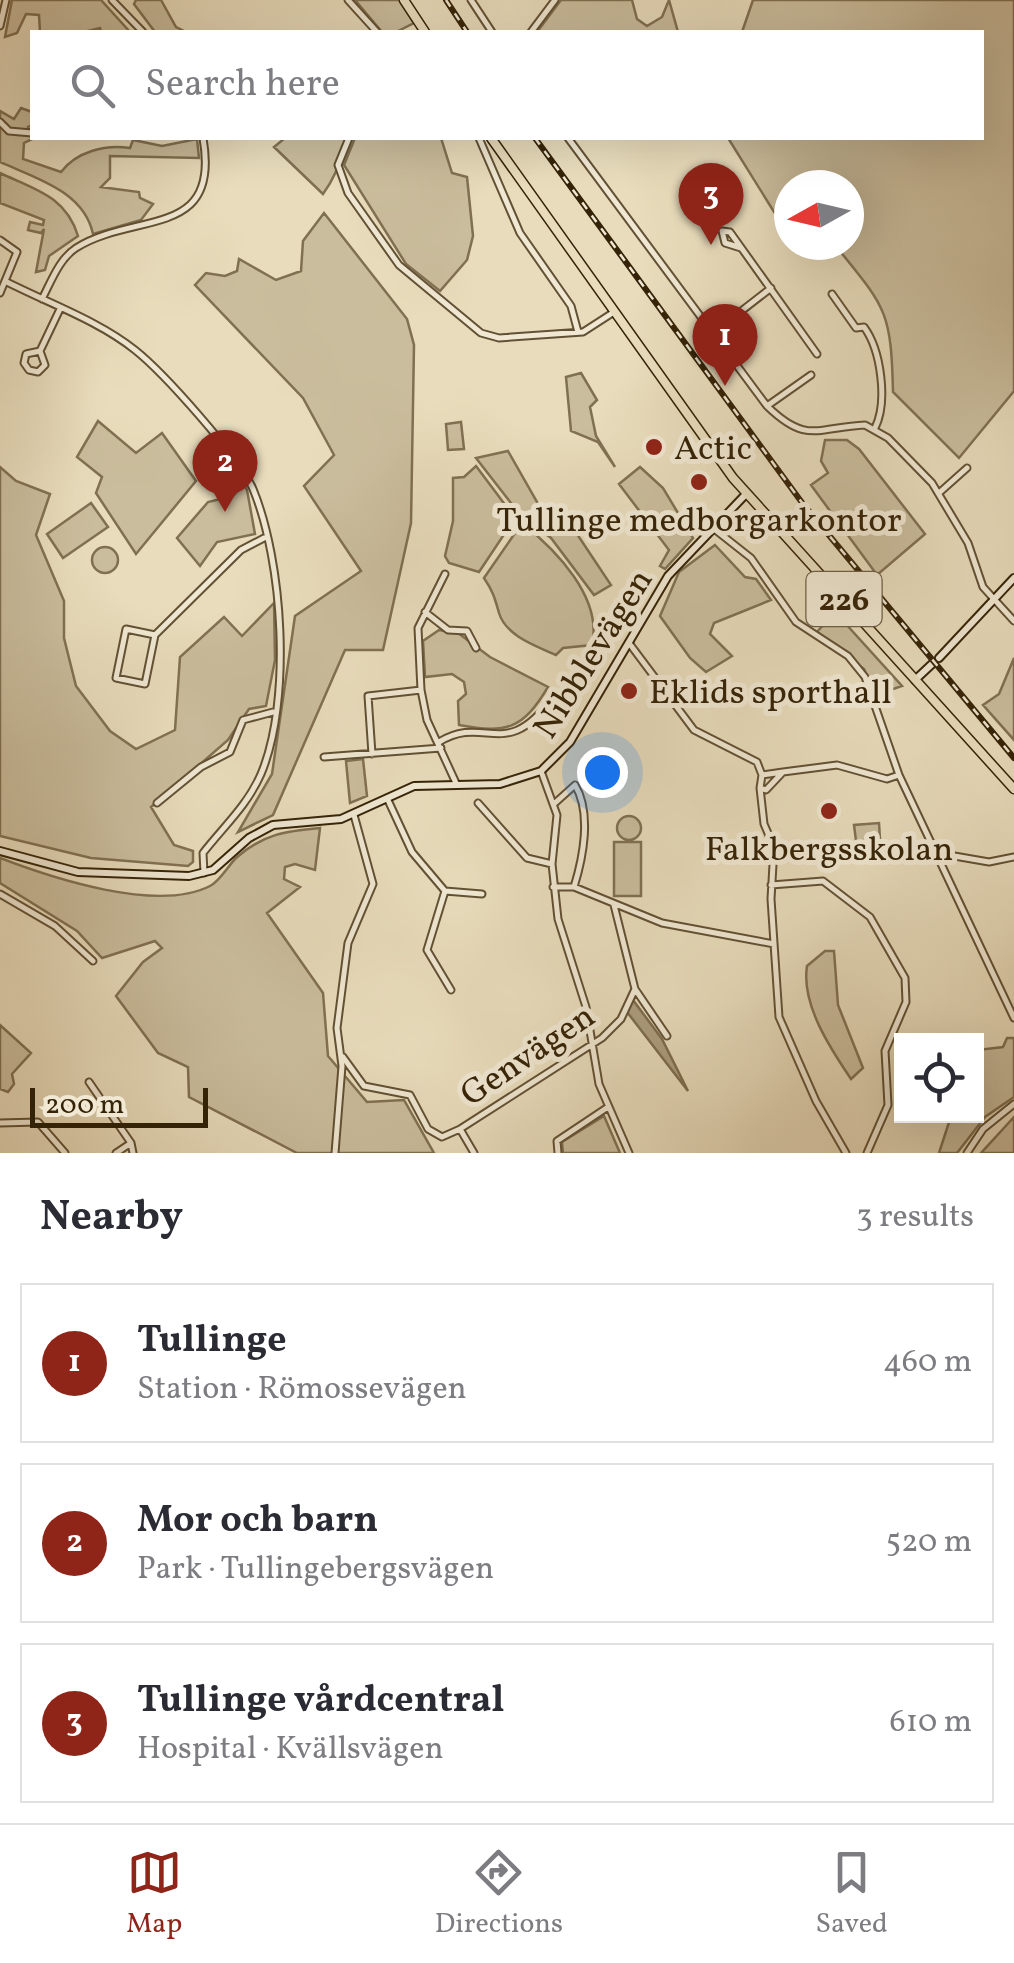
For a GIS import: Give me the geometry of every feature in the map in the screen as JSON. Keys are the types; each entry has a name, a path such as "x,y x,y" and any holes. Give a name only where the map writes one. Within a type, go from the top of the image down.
{"main road":[{"path":"404,0 423,30"},
{"name":"226","path":"492,140 746,494 1014,790"}],"street":[{"path":"0,26 6,0"},
{"path":"112,0 142,30"},
{"path":"348,0 375,30"},
{"path":"471,0 491,30"},
{"path":"532,30 555,0"},
{"path":"121,8 128,2"},
{"path":"0,122 9,131 30,132"},
{"path":"42,300 72,251 172,216 200,196 206,178 203,140"},
{"path":"348,140 338,174 391,256 488,336 578,332 614,312"},
{"path":"480,140 522,237 570,306 578,332"},
{"path":"569,140 768,406 790,425 814,434 856,425 875,428 938,493 968,543 980,581 1014,620"},
{"path":"0,240 17,252 0,293"},
{"path":"741,248 817,354"},
{"path":"0,851 108,876 204,873 204,853 232,823 262,770 273,712 281,614 252,486 156,369 127,345 7,282"},
{"path":"712,333 771,288"},
{"path":"832,294 856,328 864,326 874,346 881,411 875,428"},
{"path":"40,351 29,351 24,357 24,365 32,372 45,365 40,351 60,309"},
{"path":"768,406 811,374"},
{"path":"938,493 967,468"},
{"name":"Nibblevägen","path":"204,873 218,866 249,838 274,825 354,814 414,786 500,784 541,771 570,742 668,576 746,494"},
{"path":"713,528 751,558 796,622 855,664 873,694 900,775 1014,1018"},
{"path":"155,635 126,629 116,678 145,684 155,635 240,550 264,538"},
{"path":"445,574 418,628 421,690 427,720 456,783"},
{"path":"939,658 1014,578"},
{"path":"424,612 448,630 467,631 476,648"},
{"path":"629,642 694,730 757,762 762,775 764,824 774,847 771,885 779,1017 816,1102 846,1153"},
{"path":"915,680 932,664"},
{"path":"372,754 368,696 421,690"},
{"path":"324,757 440,745 462,731 494,737 521,730 536,720 554,696"},
{"path":"157,803 201,767 230,752 243,720 273,712"},
{"path":"762,775 837,765 888,779 900,775"},
{"path":"541,771 555,802 552,864 558,919 608,1107 629,1153"},
{"path":"760,788 771,789 783,772"},
{"path":"555,802 576,786 582,797 584,830 574,888"},
{"path":"387,798 412,852 445,891 482,894"},
{"path":"478,802 527,858 552,864"},
{"path":"335,1153 341,1055 337,1028 348,943 373,884 354,814"},
{"path":"936,853 989,862 1014,857"},
{"path":"771,885 823,882 870,917 905,978 906,1002 885,1051 888,1105 867,1153"},
{"path":"554,887 574,888 662,924 774,944"},
{"path":"445,891 427,950 451,990"},
{"path":"0,894 46,920 93,961"},
{"name":"Genvägen","path":"460,1130 615,1027 635,989 614,905"},
{"path":"635,989 667,1036"},
{"path":"341,1055 370,1090 410,1094 435,1135 446,1136 460,1130 474,1153"},
{"path":"89,1082 131,1143 132,1153"},
{"path":"968,1153 983,1129 1014,1104"},
{"path":"558,1153 557,1141 608,1107"},
{"path":"0,1122 38,1122 65,1153"},
{"path":"116,1153 131,1143"}],"shaded area":[{"path":"12,0 101,0 128,30 40,30 39,15 26,14 17,33 5,37"},
{"path":"136,0 161,0 176,27 182,30 154,30 134,4"},
{"path":"355,0 399,0 414,23 400,30 380,30"},
{"path":"561,0 632,0 637,19 647,26 662,17 669,0 677,30 538,30"},
{"path":"753,0 1014,0 1014,391 959,458 893,392 890,343 882,311 847,260 864,260 864,170 774,170 774,212 729,140 984,140 984,30 743,30"},
{"path":"21,108 30,111 30,140 24,143 23,159 61,172 83,155 111,147 130,148 133,140 162,146 197,140 199,158 110,156 110,178 101,187 139,192 140,198 153,204 141,220 93,234 88,219 69,197 0,162 0,111 14,119"},
{"path":"283,140 347,140 323,194 274,147"},
{"path":"354,140 442,140 452,173 467,177 473,236 467,260 440,291 406,264 344,165"},
{"path":"0,173 47,196 73,222 78,236 49,256 45,270 36,272 44,229 41,233 28,230 30,222 43,225 44,220 0,203"},
{"path":"324,213 407,319 414,345 411,523 383,650 345,650 273,815 238,832 272,774 295,616 361,571 304,486 334,455 303,398 195,285 206,273 225,276 237,271 239,259 276,280 301,271 303,241"},
{"path":"581,373 597,400 590,407 596,436 615,467 598,442 571,431 566,377"},
{"path":"98,421 136,453 162,433 196,481 136,554 96,493 102,477 77,457"},
{"path":"461,422 464,449 448,450 446,424"},
{"path":"825,440 847,440 859,449 925,534 877,575 811,485 828,473 821,461"},
{"path":"508,451 549,523 567,519 611,585 594,595 551,538 521,516 476,458"},
{"path":"476,466 515,518 479,572 449,563 445,556 453,521 453,478 464,477"},
{"path":"0,467 16,481 50,494 36,535 64,601 64,638 76,686 110,731 136,749 175,730 180,657 224,617 242,636 274,603 275,660 266,706 249,709 228,740 151,807 174,845 193,851 193,862 188,866 91,858 0,836"},
{"path":"640,467 663,488 693,538 665,569 660,566 669,550 619,484"},
{"path":"239,478 247,490 255,534 217,542 200,566 177,538 208,502 233,496 240,488"},
{"path":"91,503 108,527 63,558 47,534"},
{"path":"522,523 562,561 584,593 594,627 592,645 563,648 556,655 523,639 503,621 484,578"},
{"path":"715,545 745,577 756,579 771,600 714,623 710,634 732,656 706,672 690,658 660,616 679,572"},
{"path":"105,547 114,551 118,560 114,569 105,573 96,569 92,560 96,551"},
{"path":"835,612 902,686 876,695 864,669 816,633"},
{"path":"439,630 458,633 490,657 548,687 530,712 512,725 490,729 459,725 458,701 466,694 464,682 452,674 425,677 423,641"},
{"path":"1014,658 1014,740 983,705 999,694"},
{"path":"363,759 367,796 350,803 346,761"},
{"path":"629,816 638,819 638,837 629,840 620,837 617,828 620,819"},
{"path":"879,823 880,839 856,841 854,825"},
{"path":"320,828 315,870 295,864 285,867 284,879 300,887 267,913 323,993 328,1056 367,1102 404,1100 434,1153 297,1153 189,1097 188,1067 158,1053 116,996 143,962 162,948 155,941 102,958 77,931 0,883 0,858 105,890 162,896 188,893 214,884 236,858 265,839"},
{"path":"614,842 641,842 641,896 614,896"},
{"path":"825,951 834,951 838,1005 863,1068 851,1079 826,1040 808,995 807,966"},
{"path":"633,1000 662,1039 688,1091 627,1012"},
{"path":"0,1025 31,1053 12,1074 14,1084 8,1092 0,1089"},
{"path":"1007,1038 1014,1038 1014,1097 984,1118 984,1049 1003,1047"},
{"path":"604,1116 620,1153 563,1153 562,1142"},
{"path":"1014,1117 1014,1153 981,1153"},
{"path":"949,1123 980,1123 957,1153 939,1153"}],"railway":[{"path":"446,0 466,30"},
{"path":"536,140 803,504 1014,758"}],"place":[{"name":"Tullinge vårdcentral","path":"711,245"},
{"name":"Tullinge","path":"725,386"},
{"name":"Actic","path":"654,447"},
{"name":"Tullinge medborgarkontor","path":"699,482"},
{"name":"Mor och barn","path":"225,512"},
{"name":"Eklids sporthall","path":"629,691"},
{"name":"Falkbergsskolan","path":"829,811"}]}
